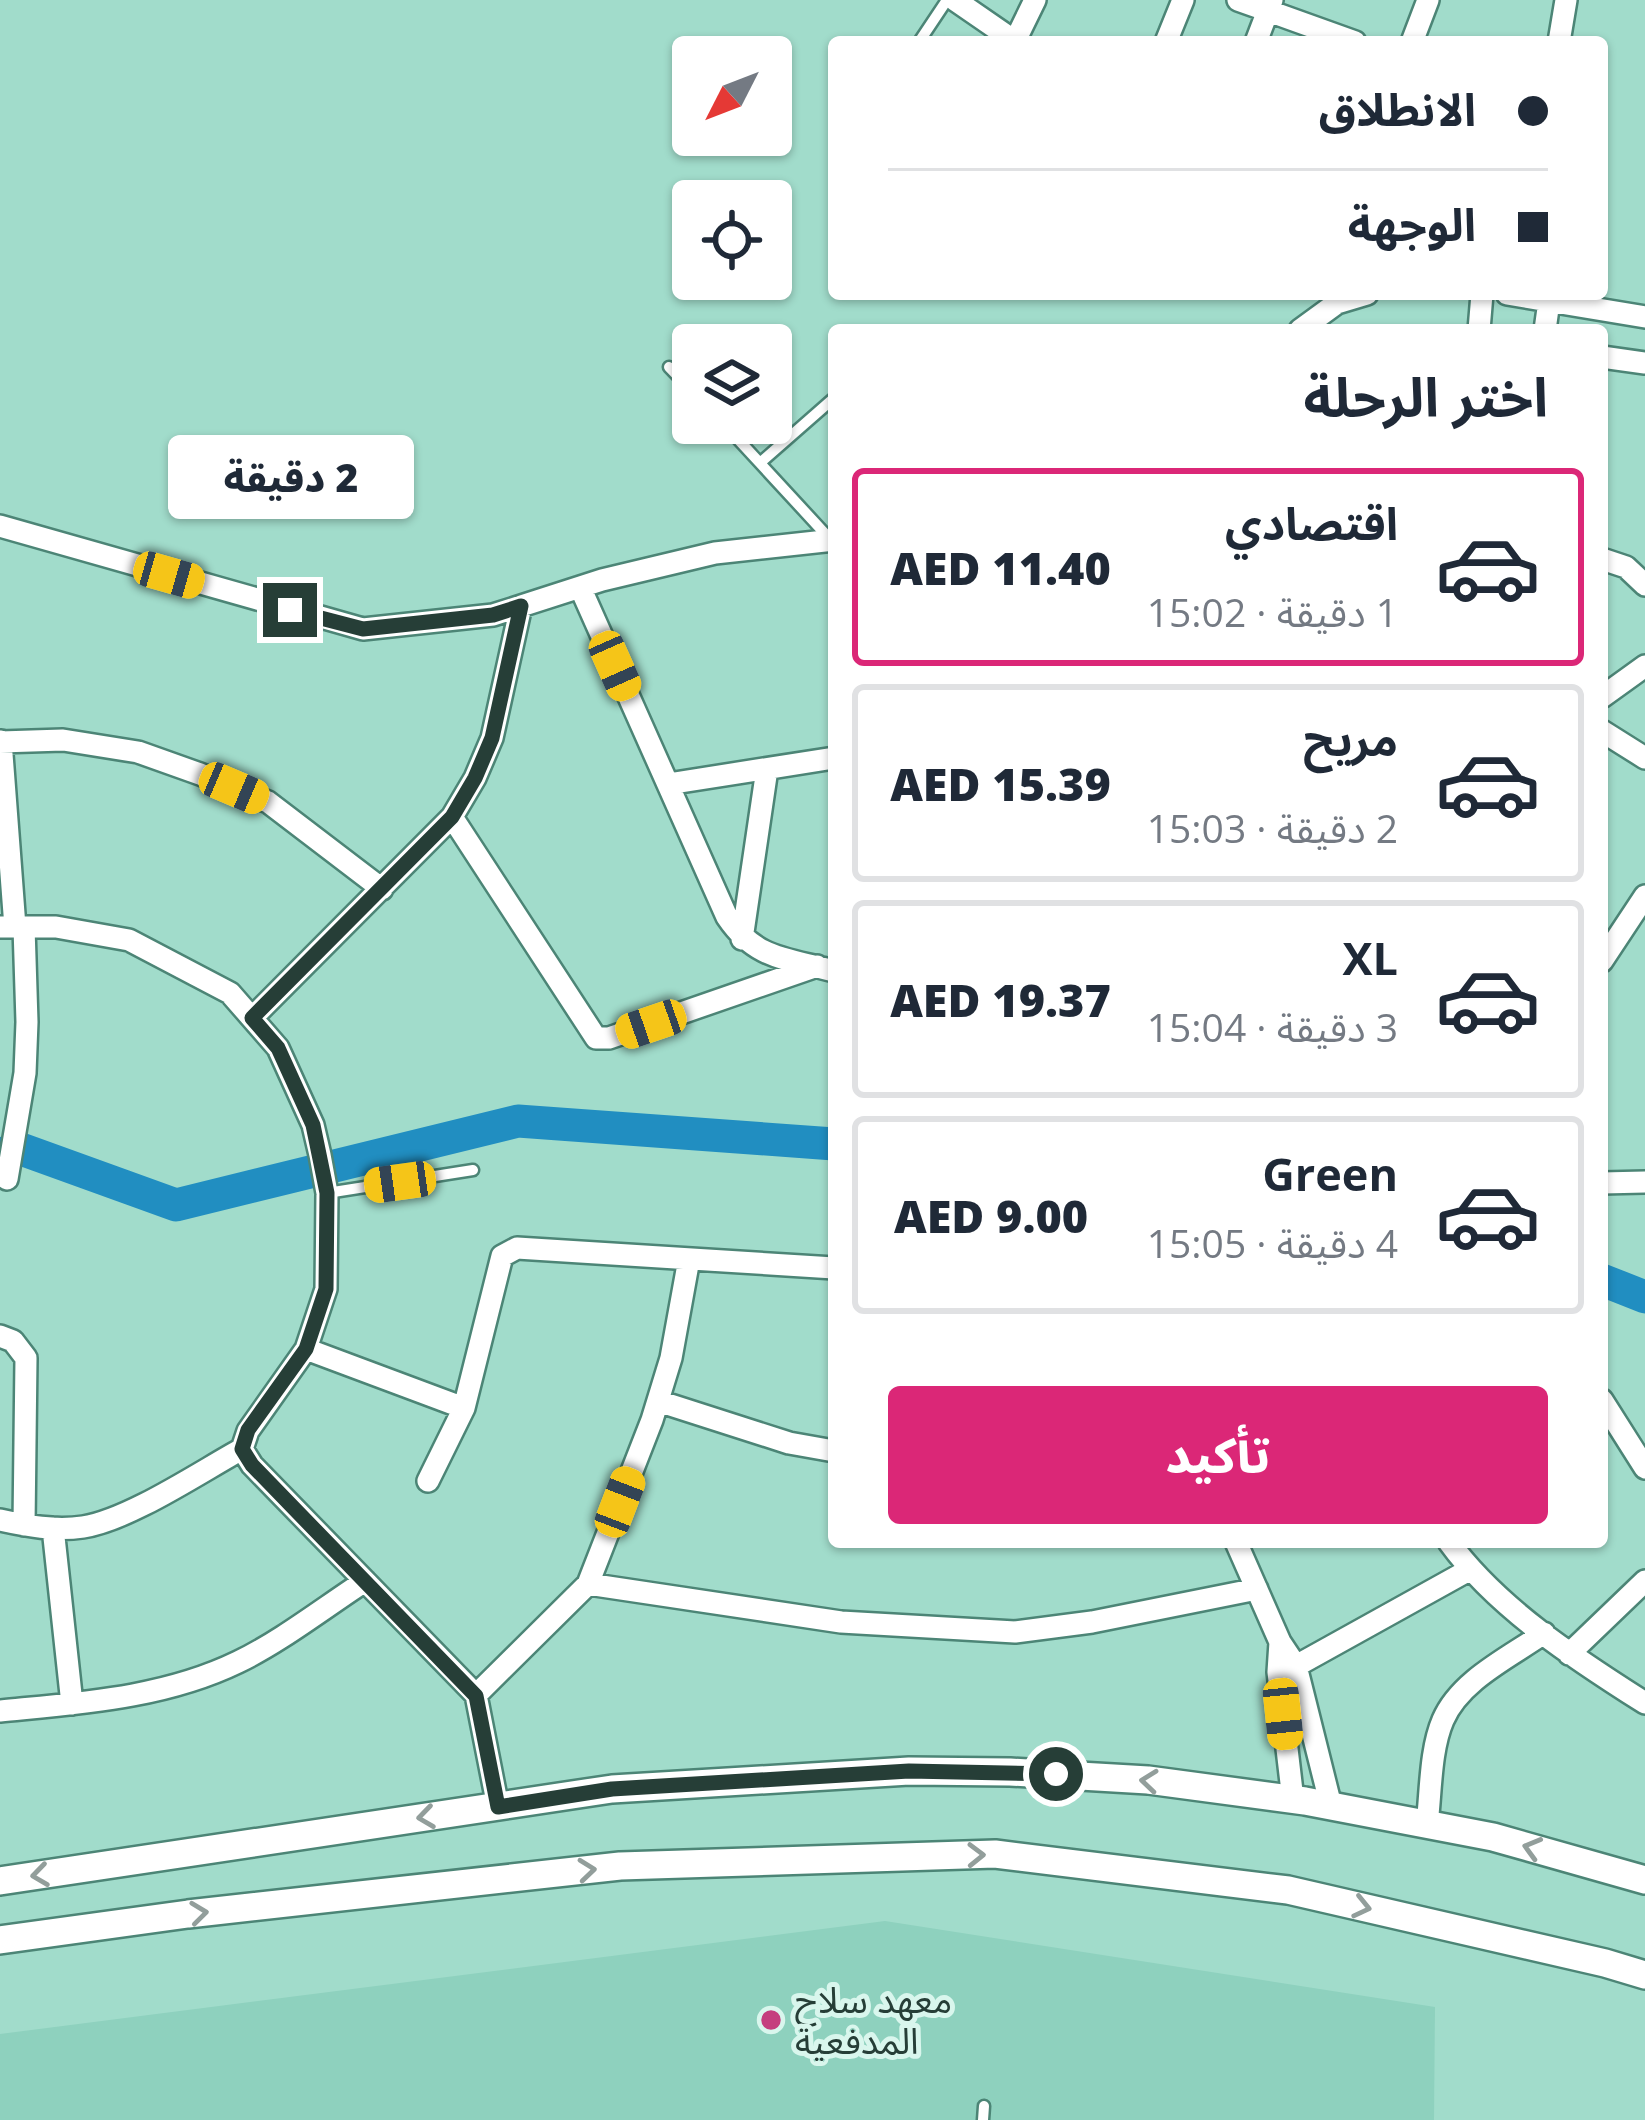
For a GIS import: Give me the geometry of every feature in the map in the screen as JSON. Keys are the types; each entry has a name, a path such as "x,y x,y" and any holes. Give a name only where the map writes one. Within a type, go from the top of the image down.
{"street":[{"path":"951,0 1007,36"},
{"path":"1019,36 1035,0"},
{"path":"1168,36 1183,0"},
{"path":"1238,0 1270,5 1341,36"},
{"path":"1414,36 1428,0"},
{"path":"1559,36 1566,0"},
{"path":"1258,36 1270,5"},
{"path":"1307,324 1336,300"},
{"path":"1559,300 1645,317"},
{"path":"1608,358 1645,363"},
{"path":"0,526 363,629 493,615 715,553 828,540"},
{"path":"1608,561 1626,567 1645,585"},
{"path":"580,587 727,917 742,939 761,952 825,969"},
{"path":"252,1018 452,817 492,738 521,606"},
{"path":"1608,694 1645,666"},
{"path":"1608,734 1645,758"},
{"path":"7,1179 25,1073 27,1022 13,927 1,741 63,740 138,752 200,774 268,802 382,889"},
{"path":"668,784 828,759"},
{"path":"742,939 767,769"},
{"path":"452,817 596,1038 610,1038 825,969"},
{"path":"1608,952 1645,896"},
{"path":"0,1520 24,1526 86,1527 140,1507 242,1449 248,1430 306,1349 326,1289 324,1175 313,1125 278,1048 230,993 129,940 56,927 13,927"},
{"path":"1608,1183 1645,1182"},
{"path":"428,1481 464,1408 502,1256 517,1249 828,1268"},
{"path":"476,1696 588,1584 658,1401 689,1259"},
{"path":"0,1336 13,1342 26,1358 24,1526"},
{"path":"306,1349 464,1408"},
{"path":"658,1401 789,1443 828,1449"},
{"path":"1608,1409 1645,1468"},
{"path":"242,1449 252,1465 476,1696 498,1807"},
{"path":"53,1528 72,1704"},
{"path":"1239,1548 1280,1642 1296,1666 1331,1806"},
{"path":"1453,1548 1469,1570 1569,1654 1645,1703"},
{"path":"1296,1666 1469,1570"},
{"path":"0,1711 156,1691 199,1679 243,1660 365,1581"},
{"path":"1569,1654 1645,1581"},
{"path":"588,1584 841,1622 1015,1632 1092,1622 1257,1589"},
{"path":"1426,1825 1442,1722 1455,1700 1544,1633"},
{"path":"1280,1642 1278,1672 1293,1800"},
{"path":"0,1881 612,1789 909,1771 1148,1780 1293,1800 1492,1837 1645,1880"},
{"path":"0,1940 620,1866 995,1854 1288,1890 1645,1975"}],"lane":[{"path":"924,36 951,0"},
{"path":"669,367 672,370"},
{"path":"761,463 828,403"},
{"path":"743,444 828,536"},
{"path":"324,1175 472,1170"},
{"path":"983,2120 984,2106"}],"shaded area":[{"name":"معهد سلاح المدفعية","path":"885,1921 1435,2007 1434,2120 0,2120 0,2034"}],"waterway":[{"path":"0,1154 21,1149 176,1205 518,1121 828,1144"},
{"path":"1608,1282 1645,1297"}],"place":[{"name":"معهد سلاح المدفعية","path":"771,2020"}],"route":[{"path":"290,610 363,629 493,615 521,606 492,738 452,817 252,1018 278,1048 313,1125 327,1193 326,1289 306,1349 248,1430 242,1449 252,1465 476,1696 498,1807 612,1789 909,1771 1056,1774"}]}
